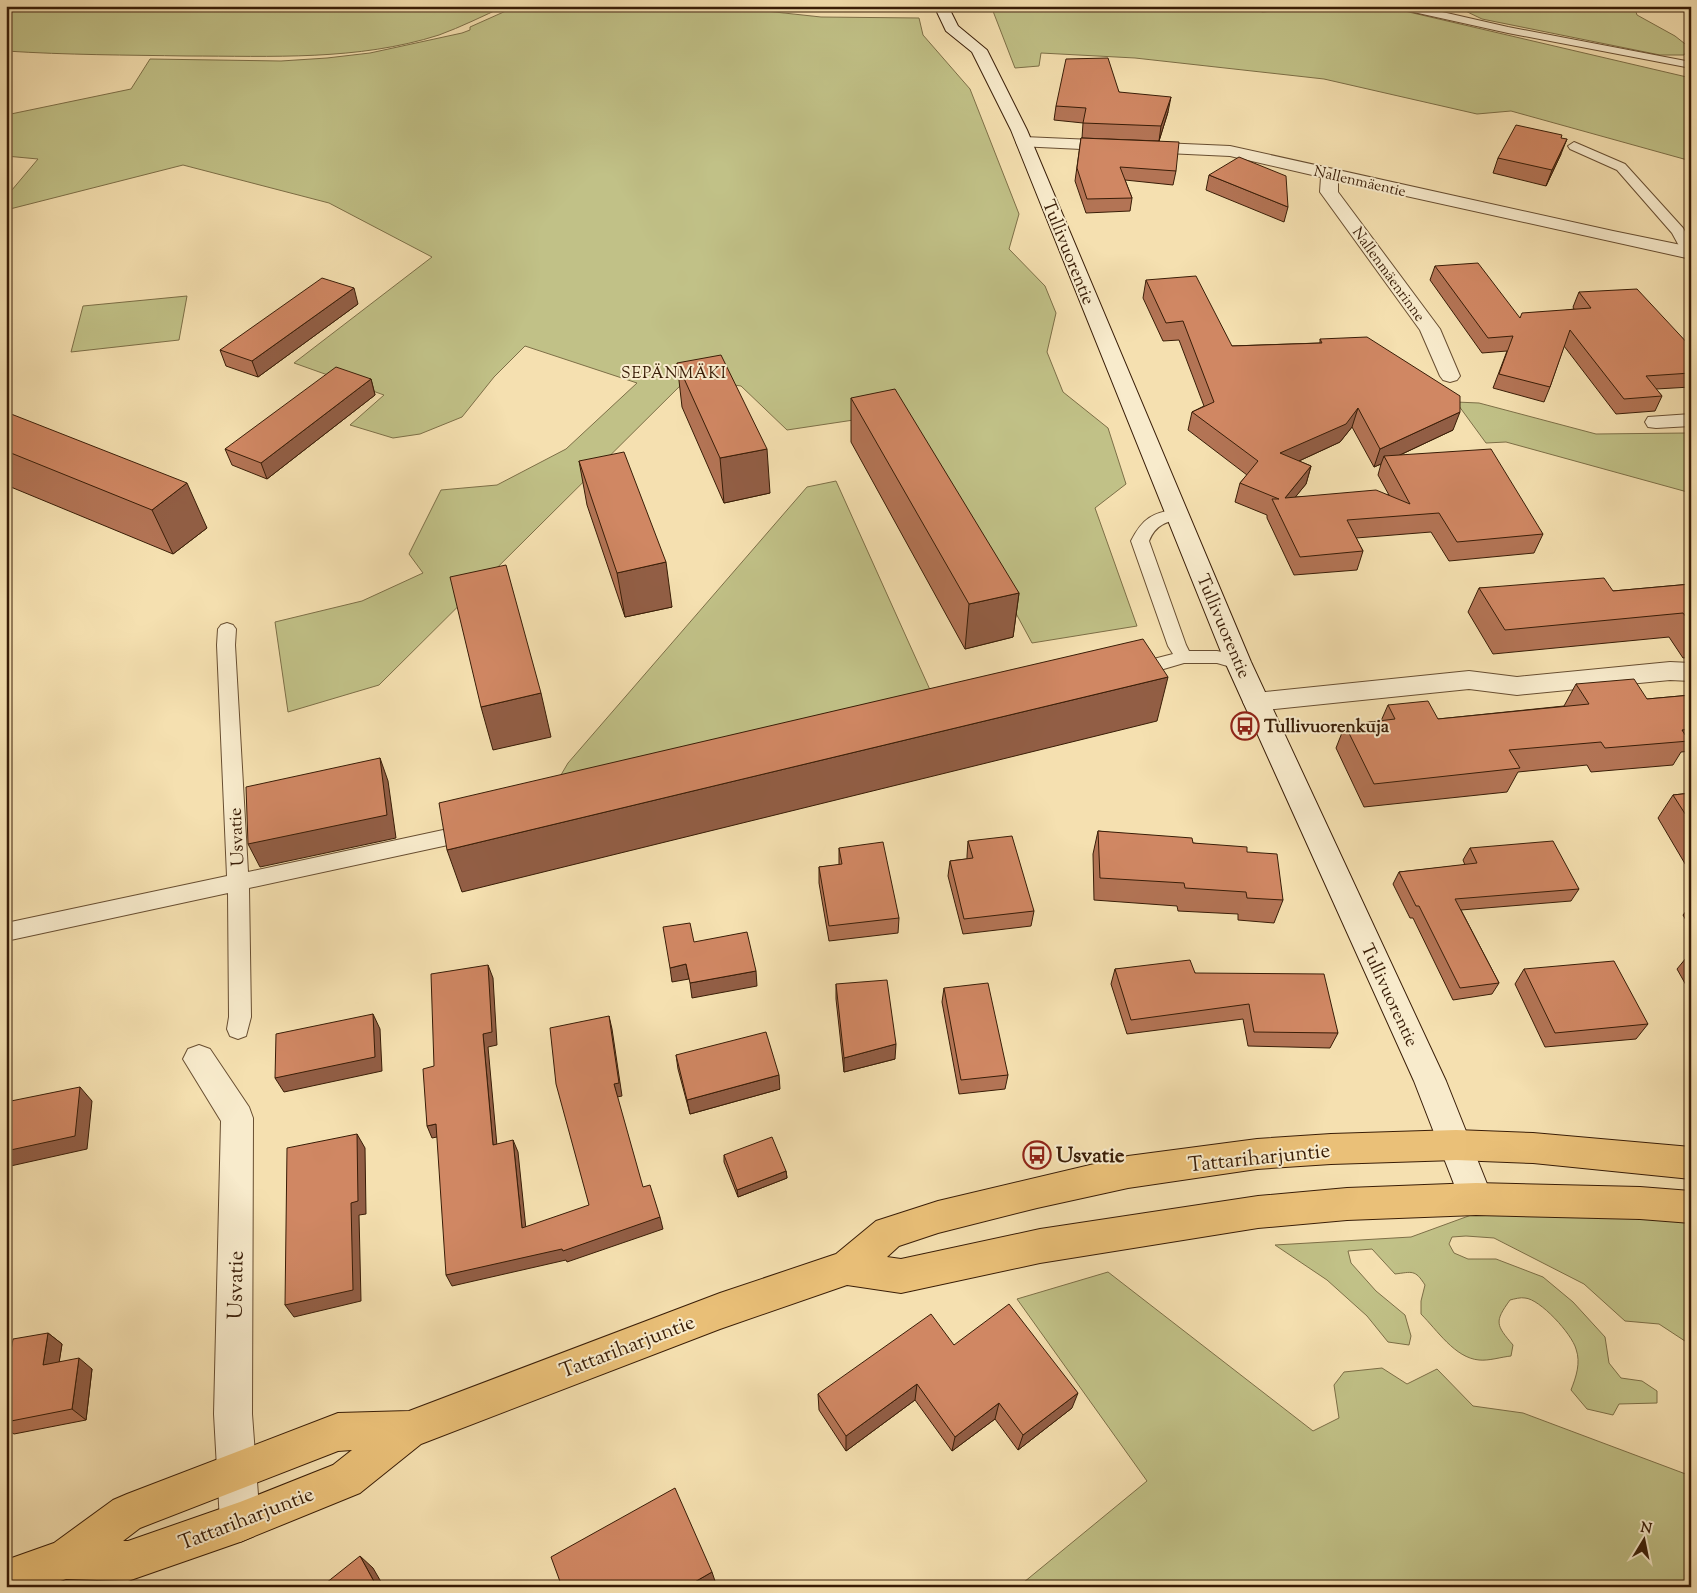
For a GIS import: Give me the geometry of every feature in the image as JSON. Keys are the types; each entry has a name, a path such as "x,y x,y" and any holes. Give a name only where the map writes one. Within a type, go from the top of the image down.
{"main road":[{"name":"Tattariharjuntie","path":"66,1559 128,1561 240,1522 346,1479 409,1430 720,1311 847,1268 888,1232 1028,1194 1128,1172 1257,1154 1331,1149 1456,1145 1533,1148 1691,1163"},
{"name":"Tattariharjuntie","path":"847,1268 901,1276 1040,1246 1258,1212 1347,1204 1476,1199 1640,1203 1691,1207"},
{"name":"Tattariharjuntie","path":"6,1580 66,1559 127,1514 338,1432 409,1430"}],"street":[{"name":"Tullivuorentie","path":"945,6 944,12 951,28 979,50 1024,142 1238,662 1430,1081 1476,1199"},
{"name":"Tullivuorentie","path":"979,30 982,39 979,50"},
{"name":"Nallenmäentie","path":"1024,142 1230,151 1613,238 1690,252"},
{"name":"Nallenmäenrinne","path":"1330,174 1329,192 1430,329 1450,376"},
{"path":"1656,422 1691,420"},
{"path":"1256,702 1469,680 1517,686 1670,670 1691,672"},
{"name":"Usvatie","path":"199,1059 237,1118 233,1414 240,1522"}],"lane":[{"path":"1400,6 1508,30 1691,64"},
{"path":"1574,146 1621,167 1678,231 1690,252"},
{"path":"1178,514 1157,517 1144,532 1140,541 1177,646 1184,658"},
{"name":"Usvatie","path":"227,637 238,882 240,1017 238,1029"},
{"path":"1114,676 1184,658 1217,657 1238,662"},
{"path":"6,932 489,828"}],"green space":[{"path":"6,6 505,6 447,32 408,43 346,53 250,56 97,55 6,51"},
{"path":"517,6 719,6 821,17 919,18 923,35 970,89 1019,214 1009,249 1045,286 1056,313 1047,352 1063,392 1108,428 1126,484 1095,508 1137,626 1032,643 907,412 787,430 741,386 688,378 379,685 288,712 275,622 362,601 423,573 409,554 441,490 497,485 566,449 637,383 525,346 494,377 462,417 420,434 393,438 350,425 384,395 294,363 432,257 329,203 183,165 6,210 6,197 38,159 6,156 6,115 131,89 150,59 281,61 370,53 462,33 470,30 470,27"},
{"path":"991,6 1252,6 1262,12 1275,11 1270,6 1381,6 1396,9 1691,78 1691,161 1511,111 1477,114 1324,79 1135,58 1041,53 1039,66 1015,68"},
{"path":"1455,6 1634,6 1637,15 1675,36 1689,47 1684,55 1660,55 1482,19"},
{"path":"187,296 179,340 71,352 83,306"},
{"path":"1456,402 1479,403 1596,434 1686,433 1691,440 1691,493 1506,442 1486,443"},
{"path":"836,481 940,712 542,807 568,763 807,487"},
{"path":"1474,1214 1691,1218 1691,1345 1659,1324 1625,1321 1584,1284 1494,1238 1452,1237 1449,1244 1454,1253 1468,1259 1496,1259 1543,1277 1573,1302 1605,1337 1609,1363 1621,1378 1642,1381 1657,1391 1657,1403 1619,1404 1613,1415 1587,1409 1571,1390 1578,1365 1576,1349 1573,1343 1555,1318 1539,1304 1531,1300 1522,1298 1510,1300 1499,1319 1500,1328 1513,1345 1511,1356 1483,1360 1470,1358 1454,1349 1421,1314 1421,1301 1425,1285 1416,1274 1409,1272 1395,1274 1372,1249 1348,1251 1351,1263 1376,1291 1405,1315 1411,1336 1409,1345 1388,1342 1367,1316 1327,1280 1275,1245 1411,1237"},
{"path":"1108,1272 1313,1431 1339,1418 1334,1385 1344,1372 1382,1368 1407,1384 1437,1369 1473,1406 1523,1413 1691,1476 1691,1587 1018,1587 1147,1481 1017,1299"}],"building":[{"path":"1108,58 1119,92 1171,97 1161,126 1083,123 1086,108 1056,106 1066,59"},
{"path":"1516,125 1562,135 1561,138 1567,139 1552,170 1498,158"},
{"path":"1081,138 1179,142 1176,171 1120,167 1132,198 1087,199 1077,168"},
{"path":"1239,157 1286,176 1288,207 1209,175"},
{"path":"1478,263 1520,318 1522,313 1591,308 1579,292 1637,289 1691,347 1691,373 1646,376 1662,396 1624,399 1570,330 1550,387 1499,374 1513,336 1488,338 1435,266"},
{"path":"1196,276 1232,346 1322,343 1320,339 1367,337 1460,396 1460,412 1380,449 1358,408 1346,424 1280,453 1311,466 1285,498 1376,490 1410,504 1384,456 1491,449 1543,534 1457,542 1439,513 1347,520 1363,551 1300,557 1272,499 1279,499 1240,483 1258,461 1192,412 1214,402 1183,321 1166,323 1146,280"},
{"path":"322,278 354,288 252,361 220,350"},
{"path":"721,355 767,449 720,458 677,363"},
{"path":"336,367 371,379 261,463 225,449"},
{"path":"895,389 1019,593 969,604 851,398"},
{"path":"6,412 187,483 152,510 6,451"},
{"path":"624,452 666,562 617,573 579,461"},
{"path":"506,565 541,693 481,707 450,577"},
{"path":"1604,578 1613,591 1691,584 1691,623 1683,613 1505,630 1479,588"},
{"path":"1143,639 1168,677 447,850 439,803"},
{"path":"1634,679 1647,699 1691,695 1691,729 1682,730 1689,741 1605,748 1601,742 1509,750 1520,768 1374,784 1345,725 1395,719 1388,705 1428,701 1438,719 1589,704 1576,684"},
{"path":"380,758 387,815 248,844 246,787"},
{"path":"1691,793 1691,823 1673,795"},
{"path":"1098,831 1192,838 1193,843 1247,847 1247,852 1277,854 1283,900 1247,898 1246,892 1185,888 1184,883 1100,878"},
{"path":"1012,836 1034,911 964,919 950,861 973,858 968,841"},
{"path":"1553,841 1579,889 1455,899 1499,983 1460,988 1419,906 1416,906 1399,872 1477,863 1470,848"},
{"path":"883,842 899,918 829,926 819,867 842,864 839,848"},
{"path":"690,923 694,942 747,932 756,971 690,983 686,964 670,968 663,927"},
{"path":"1190,960 1195,973 1324,974 1338,1033 1254,1032 1249,1004 1131,1020 1115,969"},
{"path":"1614,961 1648,1024 1555,1033 1524,969"},
{"path":"488,965 492,1032 483,1034 493,1145 513,1140 522,1228 589,1205 556,1084 550,1028 609,1016 619,1083 614,1084 643,1187 650,1185 660,1217 563,1251 562,1249 446,1275 436,1124 427,1126 423,1069 434,1066 431,974"},
{"path":"887,980 896,1044 844,1058 836,984"},
{"path":"988,983 1008,1075 961,1080 944,988"},
{"path":"373,1014 375,1057 275,1078 276,1034"},
{"path":"766,1032 779,1075 687,1100 676,1055"},
{"path":"80,1087 75,1136 6,1151 6,1102"},
{"path":"357,1134 358,1201 351,1203 353,1290 285,1305 287,1148"},
{"path":"772,1137 786,1171 737,1190 724,1155"},
{"path":"1009,1304 1078,1393 1023,1435 999,1403 955,1437 917,1384 846,1436 818,1394 931,1314 954,1345"},
{"path":"48,1333 43,1365 79,1358 72,1409 6,1422 6,1379 13,1339"},
{"path":"675,1488 712,1572 686,1587 562,1587 551,1557"},
{"path":"360,1556 377,1587 321,1587"}],"place":[{"name":"Tullivuorenkuja","path":"1245,726"},
{"name":"Usvatie","path":"1037,1155"}],"district":[{"name":"SEPÄNMÄKI","path":"674,372"}]}
